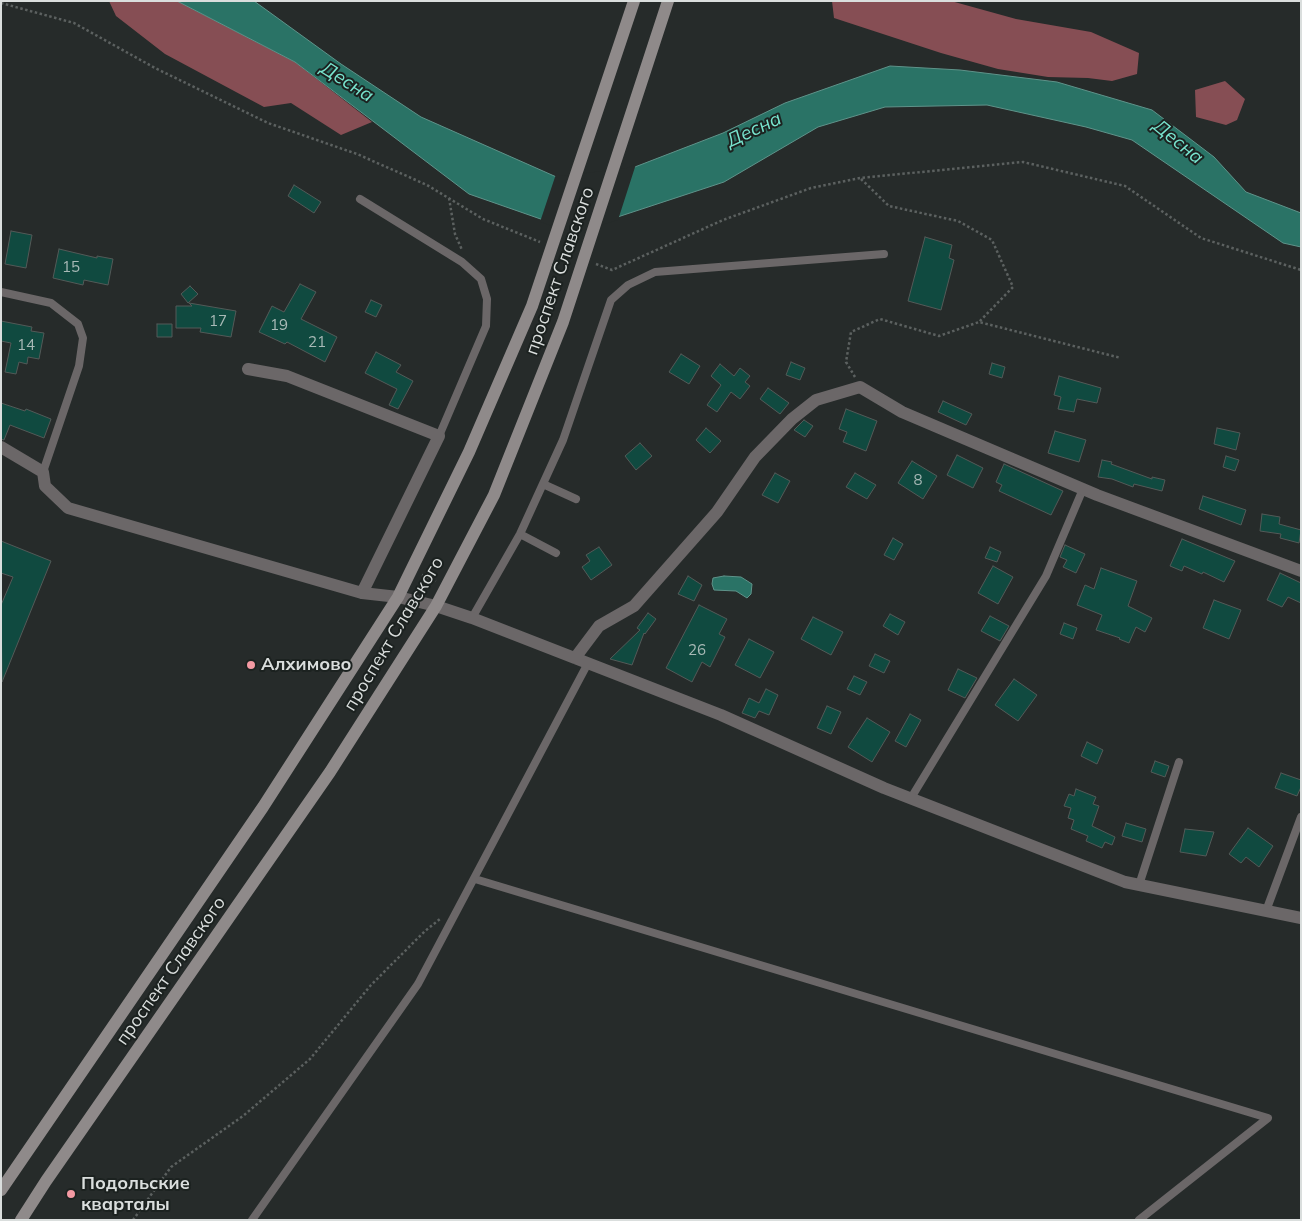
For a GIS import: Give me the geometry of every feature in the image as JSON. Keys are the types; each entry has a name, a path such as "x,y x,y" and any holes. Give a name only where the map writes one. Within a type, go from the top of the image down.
{"main road":[{"name":"проспект Славского","path":"1,1190 263,808 398,597 469,452 532,306 634,1"},
{"name":"проспект Славского","path":"21,1220 46,1181 330,772 436,606 500,480 563,322 668,1"}],"street":[{"path":"248,369 287,376 439,436 362,593"},
{"path":"575,658 599,626 634,606 717,512 755,457 792,420 816,400 860,387 902,412 1082,488 1301,571"},
{"path":"1,447 44,472 45,486 68,508 362,593 398,597 436,606 472,618 721,715 911,798 1125,882 1301,918"}],"lane":[{"path":"360,199 462,262 481,280 488,299 486,326 439,436"},
{"path":"472,618 520,534 563,440 611,300 628,285 655,272 884,254"},
{"path":"1,292 50,303 78,324 83,338 80,366 44,472"},
{"path":"543,484 576,499"},
{"path":"911,798 1046,576 1082,488"},
{"path":"520,534 556,553"},
{"path":"252,1220 418,984 588,663"},
{"path":"1139,885 1179,762"},
{"path":"1266,911 1301,816"},
{"path":"475,879 1268,1118 1140,1220"}],"path":[{"path":"1,3 74,23 155,68 268,123 357,154 428,185 483,220 548,245"},
{"path":"594,263 612,270 723,220 812,188 860,178 1024,162 1125,186 1201,238 1301,270"},
{"path":"860,178 889,206 958,221 992,240 1013,286 979,322 939,336 880,319 851,332 846,362 860,387"},
{"path":"449,198 455,234 472,272"},
{"path":"979,322 1121,358"},
{"path":"411,570 446,586"},
{"path":"133,1220 171,1167 243,1116 310,1059 372,985 425,931 445,915"}],"shaded area":[{"path":"109,1 177,1 295,62 372,122 341,135 291,103 264,107 165,54 116,16"},
{"path":"832,1 951,1 1016,19 1091,32 1139,53 1137,74 1112,81 1048,77 998,69 941,53 834,18"},
{"path":"1225,81 1245,99 1237,120 1226,125 1196,117 1195,90"}],"water":[{"name":"Десна","path":"177,1 254,1 341,64 421,117 561,179 627,170 723,133 785,103 890,66 960,70 1057,82 1152,110 1214,157 1246,192 1301,213 1301,247 1283,243 1132,140 1086,127 987,105 885,107 818,127 724,182 575,231 469,194 295,62"},
{"path":"724,576 741,577 752,584 751,594 747,598 736,591 714,590 713,578"}],"pier":[{"path":"636,164 618,220 575,233 540,222 556,174 562,176 627,168"}],"building":[{"path":"294,185 321,202 314,213 288,196"},
{"path":"11,231 32,235 26,268 5,264"},
{"path":"925,237 952,245 949,258 954,260 941,310 908,301"},
{"path":"59,249 97,258 97,256 113,259 108,285 84,280 83,285 53,278"},
{"path":"300,284 316,292 301,319 337,337 325,362 287,342 285,344 259,332 272,306 284,312"},
{"path":"190,286 198,294 188,303 181,294"},
{"path":"371,300 382,305 376,317 365,312"},
{"path":"189,303 236,311 231,337 200,332 201,328 176,328 176,306 192,306"},
{"path":"1,321 32,327 31,331 44,333 39,359 28,357 27,364 19,362 16,374 5,372 11,343 1,341"},
{"path":"157,324 172,324 172,337 157,337"},
{"path":"376,352 401,365 396,372 413,381 398,409 389,405 397,389 365,373"},
{"path":"681,354 700,366 689,384 669,372"},
{"path":"791,362 805,368 800,380 786,375"},
{"path":"992,363 1005,367 1002,378 989,374"},
{"path":"720,364 734,376 740,368 750,376 745,382 750,386 740,399 731,392 717,412 707,405 721,385 711,376"},
{"path":"1059,376 1101,388 1097,403 1077,399 1074,412 1058,409 1061,397 1054,395"},
{"path":"768,388 789,403 780,414 760,399"},
{"path":"943,401 972,414 966,425 938,412"},
{"path":"1,403 25,411 26,409 51,419 44,438 10,425 4,440 1,439"},
{"path":"846,409 877,421 866,451 843,442 847,432 839,429"},
{"path":"804,420 813,426 805,437 794,430"},
{"path":"706,428 721,441 710,453 696,440"},
{"path":"1217,428 1240,433 1236,450 1214,444"},
{"path":"1055,431 1086,440 1079,462 1048,453"},
{"path":"640,443 652,456 636,470 625,456"},
{"path":"957,455 983,468 973,488 947,475"},
{"path":"1226,456 1239,460 1235,471 1223,467"},
{"path":"1102,460 1112,462 1111,464 1152,479 1152,477 1165,480 1162,491 1134,484 1133,487 1112,479 1098,477"},
{"path":"912,461 937,476 923,499 898,483"},
{"path":"1004,464 1063,491 1051,515 999,491 1002,485 996,482"},
{"path":"775,473 790,481 778,503 762,495"},
{"path":"855,473 876,485 867,499 846,487"},
{"path":"1203,496 1246,510 1241,525 1199,509"},
{"path":"1262,514 1280,517 1279,524 1301,530 1299,543 1280,538 1281,534 1260,531"},
{"path":"893,538 903,544 894,560 884,555"},
{"path":"1182,539 1235,561 1224,582 1184,566 1182,571 1170,566"},
{"path":"1,541 51,561 2,682 1,605 13,577 1,573"},
{"path":"1065,545 1085,554 1076,573 1063,567 1067,560 1060,557"},
{"path":"599,547 612,565 591,580 582,567 590,561 586,555"},
{"path":"990,547 1001,552 997,562 985,558"},
{"path":"993,566 1013,577 998,604 978,593"},
{"path":"1101,568 1137,581 1128,606 1152,618 1145,632 1136,627 1129,643 1096,630 1102,615 1077,605 1085,585 1094,589"},
{"path":"1280,573 1301,583 1301,603 1288,597 1282,607 1267,600"},
{"path":"688,576 702,585 694,601 678,594"},
{"path":"1214,600 1241,610 1229,639 1203,628"},
{"path":"699,605 727,619 719,634 725,637 710,667 702,662 692,682 666,668"},
{"path":"648,613 656,619 644,633 632,665 610,659 640,630 637,628"},
{"path":"890,614 905,622 898,635 883,626"},
{"path":"990,616 1009,626 1000,641 981,631"},
{"path":"813,617 843,632 831,655 801,639"},
{"path":"1064,623 1077,628 1073,639 1060,634"},
{"path":"749,639 774,652 760,678 735,665"},
{"path":"875,654 890,661 884,673 869,666"},
{"path":"958,669 977,678 965,698 948,690"},
{"path":"854,676 867,682 860,695 847,689"},
{"path":"1014,679 1037,695 1018,721 995,705"},
{"path":"766,689 778,695 769,715 759,711 755,718 742,713 749,698 759,703"},
{"path":"827,706 841,712 831,734 817,728"},
{"path":"910,714 921,720 906,747 895,741"},
{"path":"867,718 890,732 872,762 848,747"},
{"path":"1087,742 1103,750 1097,764 1081,756"},
{"path":"1155,761 1169,766 1165,777 1151,772"},
{"path":"1281,773 1301,780 1301,787 1297,796 1275,788"},
{"path":"1076,789 1096,797 1093,804 1099,806 1092,826 1115,837 1112,845 1105,842 1102,848 1086,841 1088,836 1071,829 1074,820 1068,818 1071,808 1064,806 1069,794 1074,796"},
{"path":"1126,823 1146,829 1142,842 1122,836"},
{"path":"1248,828 1273,846 1259,867 1246,857 1241,863 1229,854"},
{"path":"1185,829 1214,832 1206,856 1180,852"}],"place":[{"name":"Алхимово","path":"251,665"},
{"name":"Подольские кварталы","path":"71,1194"}]}
